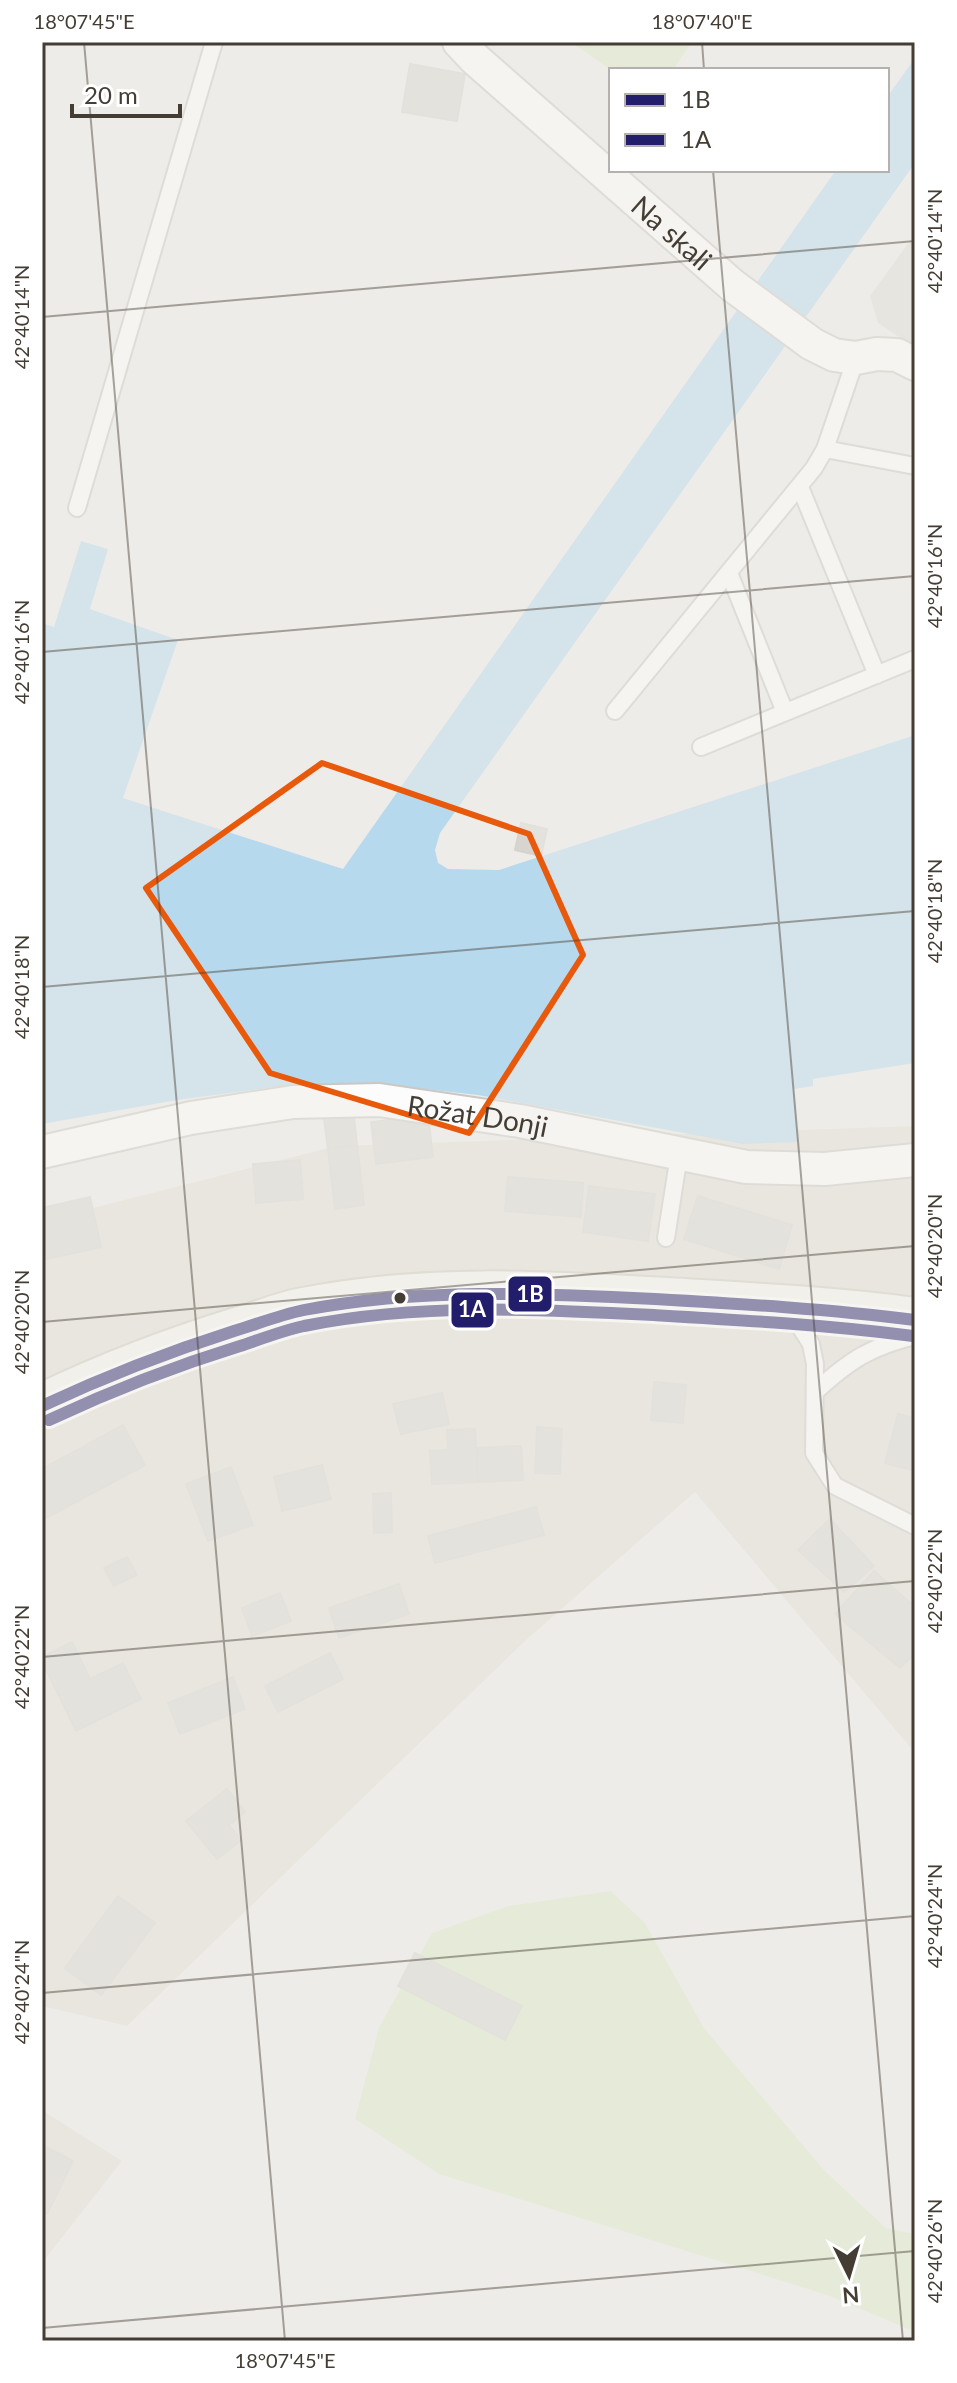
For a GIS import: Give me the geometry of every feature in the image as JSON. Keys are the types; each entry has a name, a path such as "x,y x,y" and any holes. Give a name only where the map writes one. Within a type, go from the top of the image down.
{"main road":[{"path":"42,1406 106,1375 198,1342 302,1310 372,1299 449,1292 547,1293 915,1320"}],"street":[{"name":"Na skali","path":"459,42 732,285 812,344 834,355 856,358 877,354 897,355 915,364"},
{"name":"Rožat Donji","path":"42,1152 191,1118 293,1102 379,1100 520,1121 746,1167 825,1169 915,1160"}],"lane":[{"path":"77,508 214,42"},
{"path":"615,711 800,487 825,449 856,358"},
{"path":"825,449 915,466"},
{"path":"800,487 877,675"},
{"path":"729,573 785,712"},
{"path":"701,747 915,659"},
{"path":"666,1238 679,1155"},
{"path":"789,1309 811,1344 816,1391 814,1453 835,1486 915,1526"},
{"path":"816,1391 845,1365 884,1343 915,1336"}],"highlighted area":[{"path":"322,763 529,834 583,955 469,1133 270,1073 146,888"}],"shaded area":[{"path":"915,234 915,343 911,345 878,323 870,296"},
{"path":"915,1126 915,1753 695,1492 525,1641 127,2026 42,2006 42,1221 336,1146"},
{"path":"42,2110 122,2161 42,2263"}],"green space":[{"path":"578,42 692,42 674,68 609,69 575,45"},
{"path":"611,1891 645,1923 704,2028 824,2170 886,2228 915,2234 915,2332 827,2295 439,2174 355,2119 379,2027 432,1933 508,1906"}],"water":[{"path":"915,58 915,163 440,833 435,850 438,863 448,869 499,870 915,735 915,1063 813,1079 813,1086 794,1089 798,1142 743,1144 478,1095 371,1083 291,1085 177,1100 42,1124 42,623 54,627 81,541 108,549 90,609 178,640 123,798 343,869 835,172 889,172 889,94"}],"building":[{"path":"410,64 465,74 457,121 402,112"},
{"path":"521,823 547,829 541,856 515,850"},
{"path":"353,1107 357,1145 328,1149 323,1111"},
{"path":"428,1115 433,1157 376,1164 371,1122"},
{"path":"357,1145 364,1205 335,1209 328,1149"},
{"path":"300,1160 303,1199 256,1203 253,1164"},
{"path":"508,1177 583,1183 581,1217 505,1211"},
{"path":"589,1186 655,1194 648,1241 583,1232"},
{"path":"698,1196 792,1225 779,1269 684,1239"},
{"path":"90,1197 101,1247 42,1260 42,1208"},
{"path":"654,1382 686,1385 683,1423 651,1420"},
{"path":"442,1393 449,1424 401,1434 393,1404"},
{"path":"898,1414 915,1418 915,1471 885,1463"},
{"path":"123,1425 145,1465 42,1520 42,1469"},
{"path":"537,1427 562,1429 560,1474 535,1473"},
{"path":"475,1429 478,1482 432,1484 430,1451 448,1450 447,1430"},
{"path":"521,1446 523,1480 478,1482 477,1448"},
{"path":"322,1465 331,1499 282,1511 274,1477"},
{"path":"231,1467 253,1525 208,1541 186,1484"},
{"path":"391,1493 392,1532 374,1533 373,1494"},
{"path":"536,1507 544,1535 435,1563 428,1536"},
{"path":"830,1519 874,1566 844,1592 798,1550"},
{"path":"127,1557 137,1575 114,1586 104,1568"},
{"path":"874,1571 915,1607 915,1653 900,1668 835,1614"},
{"path":"399,1584 409,1614 339,1638 329,1608"},
{"path":"280,1593 291,1621 252,1636 242,1608"},
{"path":"72,1642 90,1679 123,1663 141,1699 76,1731 42,1661 42,1657"},
{"path":"330,1653 343,1679 278,1712 265,1686"},
{"path":"233,1677 245,1709 180,1734 168,1703"},
{"path":"227,1789 245,1812 229,1825 241,1840 217,1859 186,1821"},
{"path":"118,1896 155,1923 101,1995 65,1968"},
{"path":"415,1953 522,2006 505,2040 398,1986"},
{"path":"42,2145 73,2161 47,2214 42,2212"}],"transit line":[{"name":"1B","path":"42,1406 161,1356 277,1317 304,1310 391,1298 479,1294 611,1297 785,1307 915,1320"},
{"name":"1A","path":"49,1420 143,1380 280,1333 304,1326 391,1314 478,1310 610,1313 784,1323 913,1336"}]}
